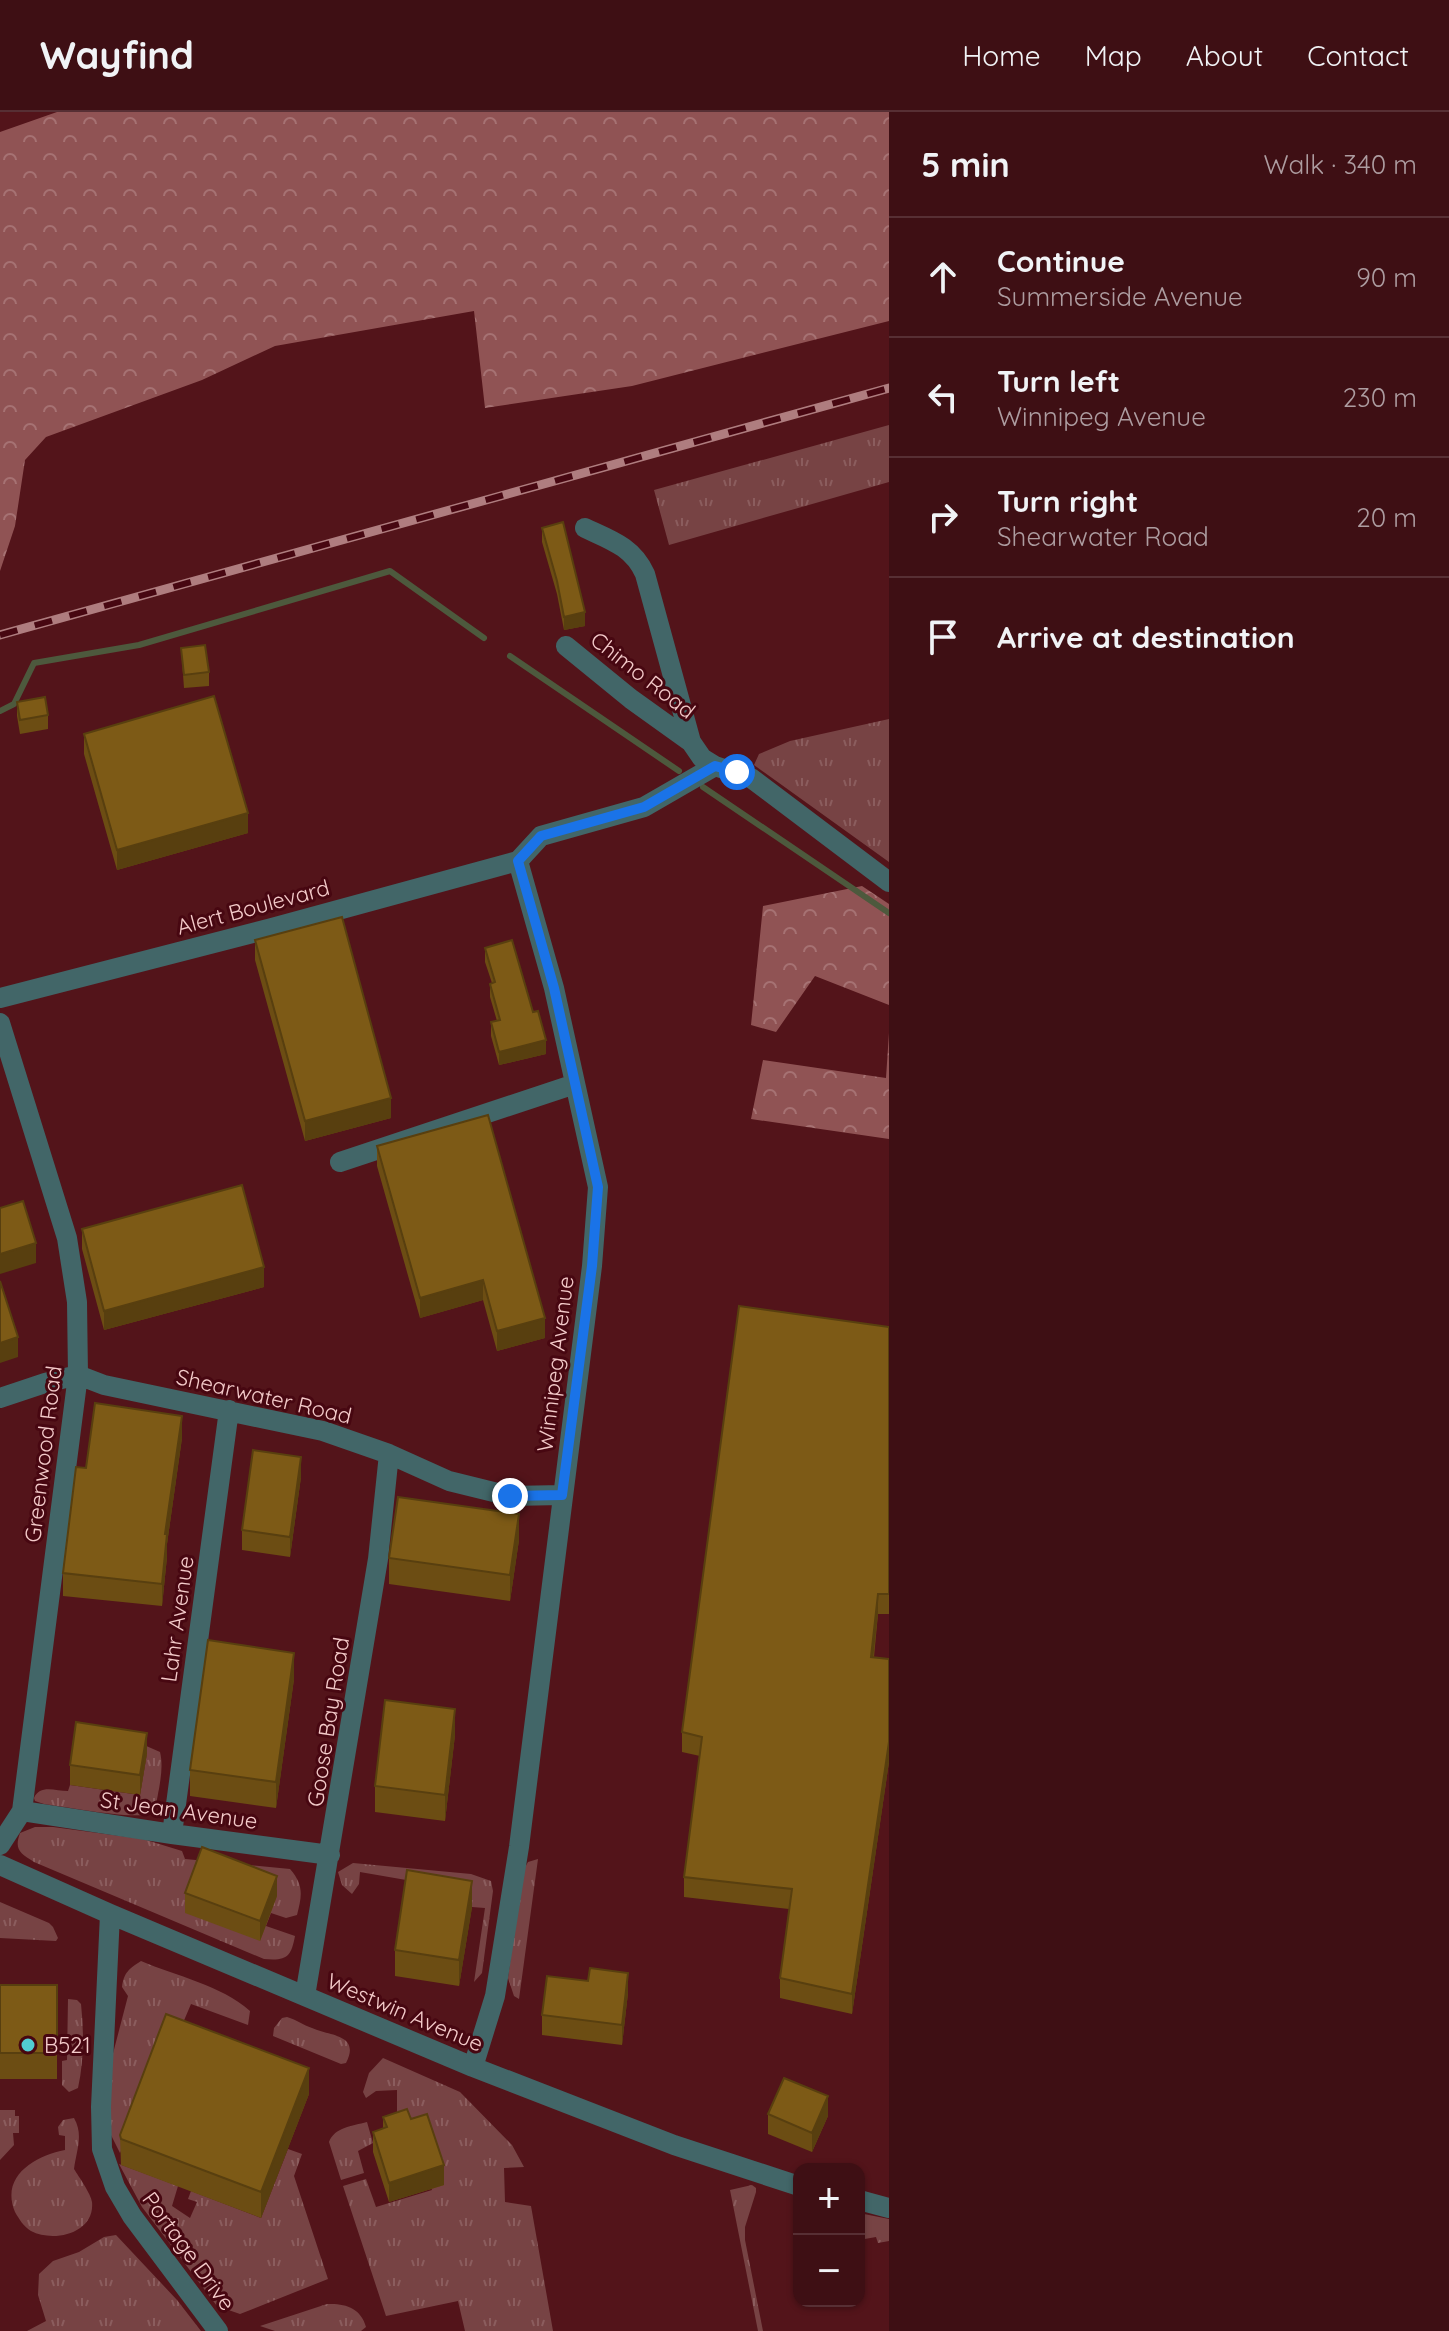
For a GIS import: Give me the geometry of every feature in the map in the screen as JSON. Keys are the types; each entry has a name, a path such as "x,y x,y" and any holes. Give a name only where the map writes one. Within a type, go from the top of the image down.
{"street":[{"path":"585,528 638,558 691,742"},
{"name":"Chimo Road","path":"566,646 631,699 691,742 702,758 715,766"},
{"path":"518,861 541,836 644,807 715,766 751,778 889,882"},
{"name":"Alert Boulevard","path":"0,998 518,861"},
{"name":"Winnipeg Avenue","path":"473,2067 495,1996 517,1862 592,1266 598,1187 554,988 518,861"},
{"name":"Greenwood Road","path":"0,1023 67,1238 77,1302 78,1375 22,1811 0,1845"},
{"path":"340,1162 575,1084"},
{"path":"0,1398 78,1375"},
{"name":"Shearwater Road","path":"78,1375 104,1385 323,1431 389,1454 449,1481 510,1496 562,1495"},
{"name":"Lahr Avenue","path":"172,1834 229,1410"},
{"name":"Goose Bay Road","path":"305,1996 378,1559 389,1454"},
{"name":"St Jean Avenue","path":"22,1811 330,1855"},
{"name":"Westwin Avenue","path":"0,1865 473,2067 674,2145 793,2184"},
{"name":"Portage Drive","path":"110,1914 101,2107 102,2149 115,2187 132,2216 218,2331"},
{"path":"865,2202 889,2208"}],"green space":[{"path":"57,112 889,112 889,321 632,386 485,408 474,311 275,346 202,380 46,437 25,460 15,526 0,571 0,132"},
{"path":"889,425 889,482 669,545 654,490"},
{"path":"889,719 889,862 754,765 759,754 790,741"},
{"path":"862,886 889,904 889,1005 815,976 776,1032 751,1025 763,906"},
{"path":"889,1033 889,1139 751,1119 763,1060 886,1078"},
{"path":"144,1745 160,1752 161,1761 157,1799 150,1813 116,1814 35,1801 40,1791 68,1791 70,1785 140,1795 147,1753"},
{"path":"35,1827 143,1839 182,1851 185,1859 290,1869 301,1891 297,1915 286,1918 271,1913 266,1926 295,1936 292,1949 283,1958 264,1959 34,1862 22,1853 18,1843 20,1833"},
{"path":"538,1859 519,1999 514,1996 508,1978 522,1873 528,1862"},
{"path":"353,1863 471,1874 491,1881 493,1891 482,1973 474,1982 485,1908 472,1907 412,1881 360,1872 359,1884 352,1894 342,1885 338,1872"},
{"path":"0,1902 49,1923 58,1938 56,1941 0,1938"},
{"path":"141,1961 226,1994 250,2011 248,2025 191,2004 120,2153 110,2133 110,2065 128,1996 122,1987 124,1978"},
{"path":"68,1999 81,2004 83,2036 78,2088 69,2092 62,2085 62,2061 67,2060"},
{"path":"287,2017 346,2041 350,2053 346,2063 341,2064 273,2036 274,2028 282,2018"},
{"path":"383,2058 460,2092 512,2145 524,2167 504,2168 505,2202 531,2206 553,2331 465,2331 458,2301 386,2316 343,2186 366,2179 376,2207 432,2190 413,2132 397,2123 397,2090 376,2091 366,2098 363,2092 369,2073"},
{"path":"0,2110 15,2110 15,2116 19,2116 19,2133 13,2133 14,2145 0,2160"},
{"path":"74,2118 79,2137 74,2169 91,2199 91,2213 80,2228 71,2233 40,2234 28,2229 15,2212 12,2188 16,2178 32,2163 65,2150 65,2136 59,2135 58,2127 63,2120"},
{"path":"367,2122 373,2143 358,2151 364,2173 341,2180 329,2142 340,2130"},
{"path":"288,2149 302,2154 294,2176 328,2279 240,2314 217,2306 142,2207 119,2164 178,2186 172,2206 190,2218 197,2202 188,2199 191,2191 261,2218"},
{"path":"752,2185 756,2192 745,2227 745,2240 763,2331 758,2331 730,2190"},
{"path":"865,2214 889,2219 889,2241 878,2243 876,2237 865,2239"},
{"path":"116,2235 177,2300 201,2331 27,2331 46,2321 38,2295 39,2274 53,2261 79,2252 104,2237"},
{"path":"327,2304 351,2308 360,2315 366,2327 361,2331 275,2331 260,2326"}],"building":[{"path":"563,522 585,612 564,617 542,528"},
{"path":"205,645 209,672 184,675 181,648"},
{"path":"214,696 248,813 117,850 84,734"},
{"path":"45,697 48,715 20,720 17,702"},
{"path":"342,917 391,1098 305,1121 255,940"},
{"path":"512,940 533,1012 538,1011 546,1040 499,1052 491,1022 500,1020 490,984 495,982 485,948"},
{"path":"488,1115 545,1318 497,1331 483,1280 420,1298 377,1146"},
{"path":"242,1185 264,1267 104,1311 82,1229"},
{"path":"23,1201 36,1243 0,1254 0,1208"},
{"path":"0,1281 18,1337 0,1343"},
{"path":"739,1306 889,1327 889,1594 878,1594 871,1657 889,1659 889,1742 852,1994 780,1978 792,1889 684,1877 702,1737 682,1732"},
{"path":"95,1403 182,1416 165,1534 162,1584 63,1573 76,1467 86,1468"},
{"path":"253,1450 301,1457 290,1537 242,1530"},
{"path":"398,1497 519,1514 510,1575 389,1558"},
{"path":"208,1640 294,1653 276,1782 190,1770"},
{"path":"385,1700 455,1709 445,1795 375,1786"},
{"path":"76,1722 147,1733 140,1775 70,1765"},
{"path":"202,1847 277,1876 260,1921 185,1893"},
{"path":"407,1870 472,1881 459,1960 395,1950"},
{"path":"590,1968 628,1973 622,2025 542,2015 547,1976 588,1981"},
{"name":"B521","path":"0,1985 57,1985 57,2053 0,2053"},
{"path":"166,2014 309,2068 261,2192 121,2139"},
{"path":"784,2078 828,2096 812,2133 768,2114"},
{"path":"407,2109 411,2119 427,2114 444,2165 389,2183 373,2132 387,2127 383,2117"}],"waterway":[{"path":"0,711 14,704 34,663 139,645 390,571 484,638"},
{"path":"510,656 679,771"},
{"path":"703,787 889,913"}],"railway":[{"path":"0,635 889,388"}],"place":[{"name":"B521","path":"28,2045"}],"route":[{"path":"510,1496 562,1495 592,1266 598,1187 554,988 518,861 541,836 644,807 715,766 737,772"}]}
